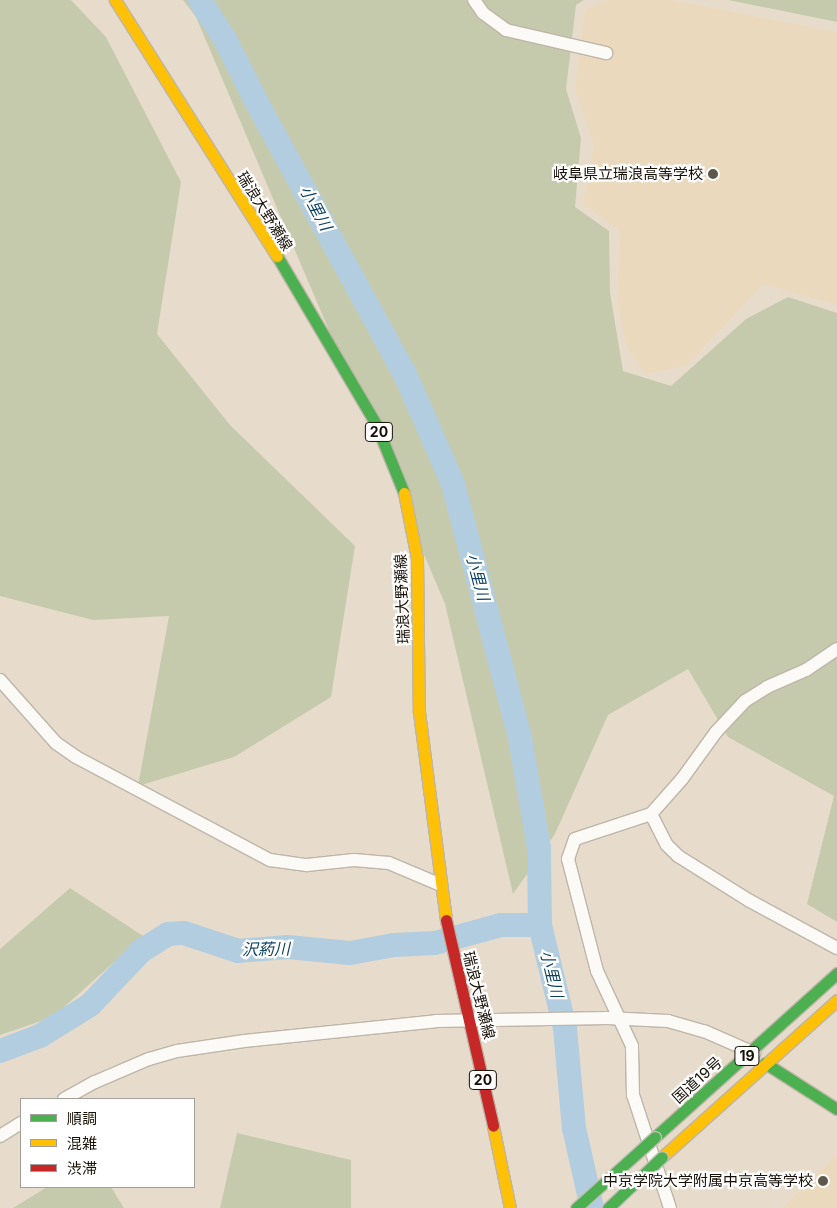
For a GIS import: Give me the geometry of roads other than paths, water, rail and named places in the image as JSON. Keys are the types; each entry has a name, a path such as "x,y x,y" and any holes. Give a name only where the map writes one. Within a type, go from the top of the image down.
{"main road":[{"name":"瑞浪大野瀬線","path":"115,0 300,293 376,424 405,495 417,558 419,712 441,885 448,931 471,1022 510,1208"},
{"name":"国道19号","path":"576,1208 837,973"},
{"name":"19","path":"608,1208 765,1063 837,1000"},
{"path":"765,1063 837,1109"}],"street":[{"path":"474,0 483,13 506,30 606,54"},
{"path":"670,1208 634,1095 632,1046 622,1020 597,971 568,858 575,839 651,814 682,778 716,732 745,701 767,687 806,670 837,649"},
{"path":"0,680 56,743 76,757 270,860 308,865 354,860 389,863 441,885"},
{"path":"651,814 667,845 678,856 750,901 837,948"},
{"path":"66,1098 95,1082 149,1059 176,1051 244,1041 436,1021 471,1022 519,1019 607,1018 668,1021 704,1031 752,1051 765,1063"},
{"path":"0,1136 20,1124"}],"waterway":[{"name":"小里川","path":"200,0 226,41 257,103 405,374 453,484 520,738 539,848 540,925 565,1028 574,1128 592,1208"},
{"name":"沢葯川","path":"0,1051 40,1036 90,1005 141,951 168,934 184,933 238,951 288,947 350,953 394,945 435,943 501,925 540,925"}],"place":[{"name":"岐阜県立瑞浪高等学校","path":"713,174"},
{"name":"中京学院大学附属中京高等学校","path":"823,1181"}]}
